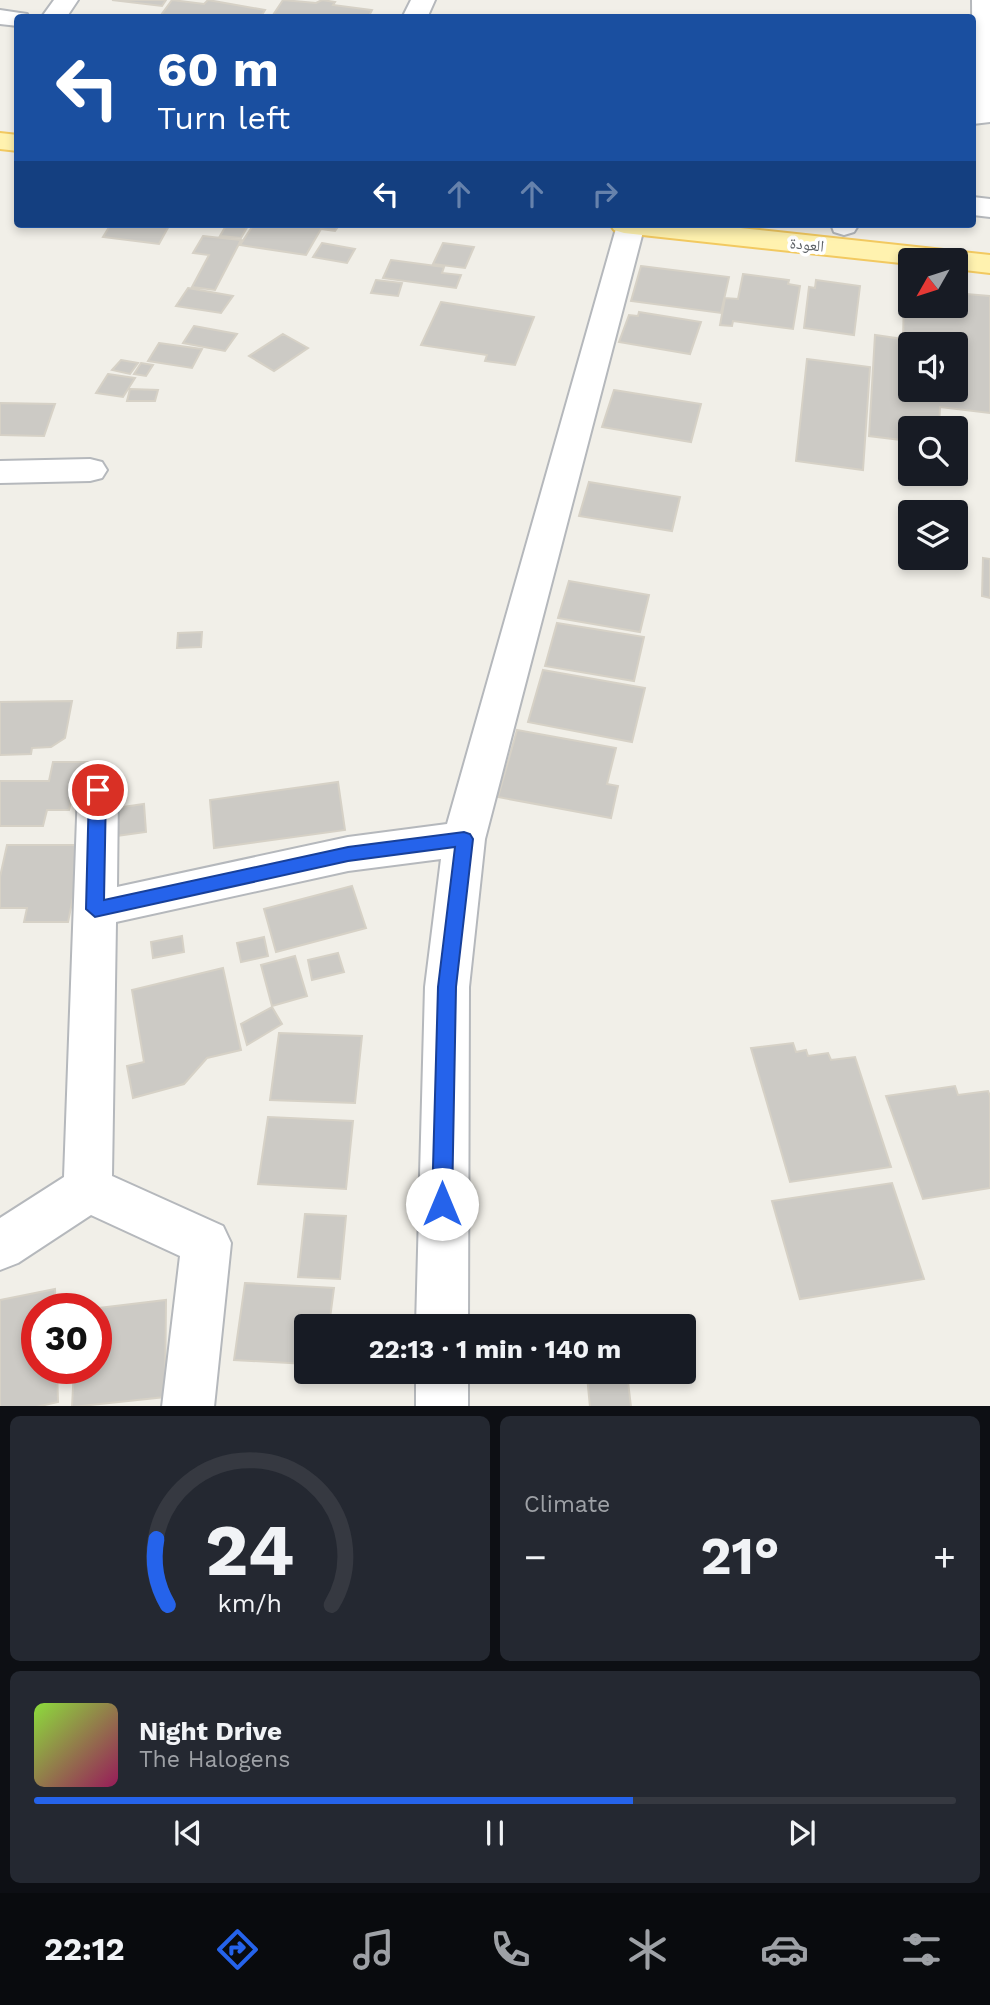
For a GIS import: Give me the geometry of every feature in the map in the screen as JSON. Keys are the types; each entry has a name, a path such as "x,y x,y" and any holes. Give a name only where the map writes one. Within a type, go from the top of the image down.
{"main road":[{"name":"العودة","path":"656,228 990,264"},
{"name":"العودة","path":"875,228 990,238"}],"street":[{"path":"976,116 982,117 984,0"},
{"path":"442,1314 447,987 464,839 627,228"},
{"path":"0,472 90,470"},
{"path":"88,1189 98,790"},
{"path":"95,909 348,854 464,839"},
{"path":"0,1246 88,1189"},
{"path":"88,1189 206,1243 188,1406"},
{"path":"442,1384 443,1406"}],"building":[{"path":"112,0 166,0 162,6"},
{"path":"172,0 204,4 208,0 265,10 262,14 162,14"},
{"path":"283,0 316,3 322,0 335,2 333,5 372,10 370,14 274,14"},
{"path":"109,228 168,228 159,244 103,237"},
{"path":"225,228 247,228 241,238 220,236"},
{"path":"251,228 337,228 335,231 321,229 306,255 240,245"},
{"path":"203,236 241,240 215,290 192,287 209,255 193,253"},
{"path":"322,243 355,249 347,263 313,257"},
{"path":"443,243 474,247 465,268 433,264"},
{"path":"391,260 444,267 442,273 461,275 456,288 383,278"},
{"path":"641,266 729,277 721,313 631,301"},
{"path":"743,274 789,280 788,284 800,286 793,329 733,321 732,326 720,325 725,298 738,299"},
{"path":"376,280 402,283 398,296 371,293"},
{"path":"816,280 860,286 854,335 804,328 809,287 815,288"},
{"path":"188,288 233,296 221,313 176,306"},
{"path":"968,294 990,296 990,413 940,407 940,416 898,416 898,440 869,436 875,335 898,338 898,402 968,402 968,332 903,332 904,318 968,318"},
{"path":"441,302 534,317 515,365 485,361 487,355 421,345"},
{"path":"639,312 701,322 690,354 619,342 629,315 638,316"},
{"path":"194,326 237,334 225,351 183,343"},
{"path":"283,334 308,348 274,371 249,356"},
{"path":"159,343 202,349 192,368 148,361"},
{"path":"807,359 870,367 863,470 796,461"},
{"path":"121,360 138,363 130,374 112,370"},
{"path":"141,363 153,365 146,376 134,374"},
{"path":"108,374 135,378 123,397 96,393"},
{"path":"130,389 158,390 155,401 127,401"},
{"path":"614,390 701,404 691,442 602,427"},
{"path":"0,403 55,404 44,436 0,435"},
{"path":"589,482 680,497 672,531 579,516"},
{"path":"983,558 990,559 990,598 982,596"},
{"path":"569,581 649,595 640,632 558,618"},
{"path":"557,623 644,637 634,681 545,666"},
{"path":"202,632 201,647 177,648 178,633"},
{"path":"543,670 645,688 632,742 528,722"},
{"path":"72,701 65,738 51,747 32,748 31,754 0,755 0,702"},
{"path":"517,730 616,748 607,784 618,786 611,818 498,797"},
{"path":"53,762 92,762 87,789 74,789 69,810 47,810 43,826 0,826 0,781 49,781"},
{"path":"338,782 345,830 214,848 210,800"},
{"path":"144,804 146,832 116,836 115,808"},
{"path":"7,845 84,845 68,922 24,922 27,908 0,908 0,877"},
{"path":"352,886 366,928 276,952 264,909"},
{"path":"182,936 184,952 153,958 151,942"},
{"path":"264,937 268,956 241,962 237,943"},
{"path":"338,953 344,972 312,980 308,960"},
{"path":"295,956 307,996 272,1006 261,965"},
{"path":"223,968 241,1050 207,1058 184,1084 133,1098 127,1066 144,1062 132,990"},
{"path":"272,1007 282,1024 247,1045 241,1024"},
{"path":"279,1033 362,1036 355,1103 270,1100"},
{"path":"793,1043 796,1052 806,1050 808,1056 828,1053 831,1060 855,1057 891,1167 790,1182 751,1048"},
{"path":"955,1086 958,1095 988,1091 990,1096 990,1188 923,1199 886,1096"},
{"path":"268,1117 353,1121 346,1189 258,1184"},
{"path":"892,1183 924,1279 800,1299 772,1201"},
{"path":"305,1214 346,1216 340,1279 298,1277"},
{"path":"245,1283 334,1288 331,1314 294,1314 294,1363 234,1360"},
{"path":"55,1289 55,1293 35,1293"},
{"path":"21,1296 21,1384 57,1384 58,1402 40,1406 0,1406 0,1300"},
{"path":"166,1300 165,1397 72,1406 73,1384 112,1384 112,1306"},
{"path":"588,1384 628,1384 631,1406 590,1406"}],"route":[{"path":"98,790 95,909 348,854 464,839 447,987 442,1204"}]}
